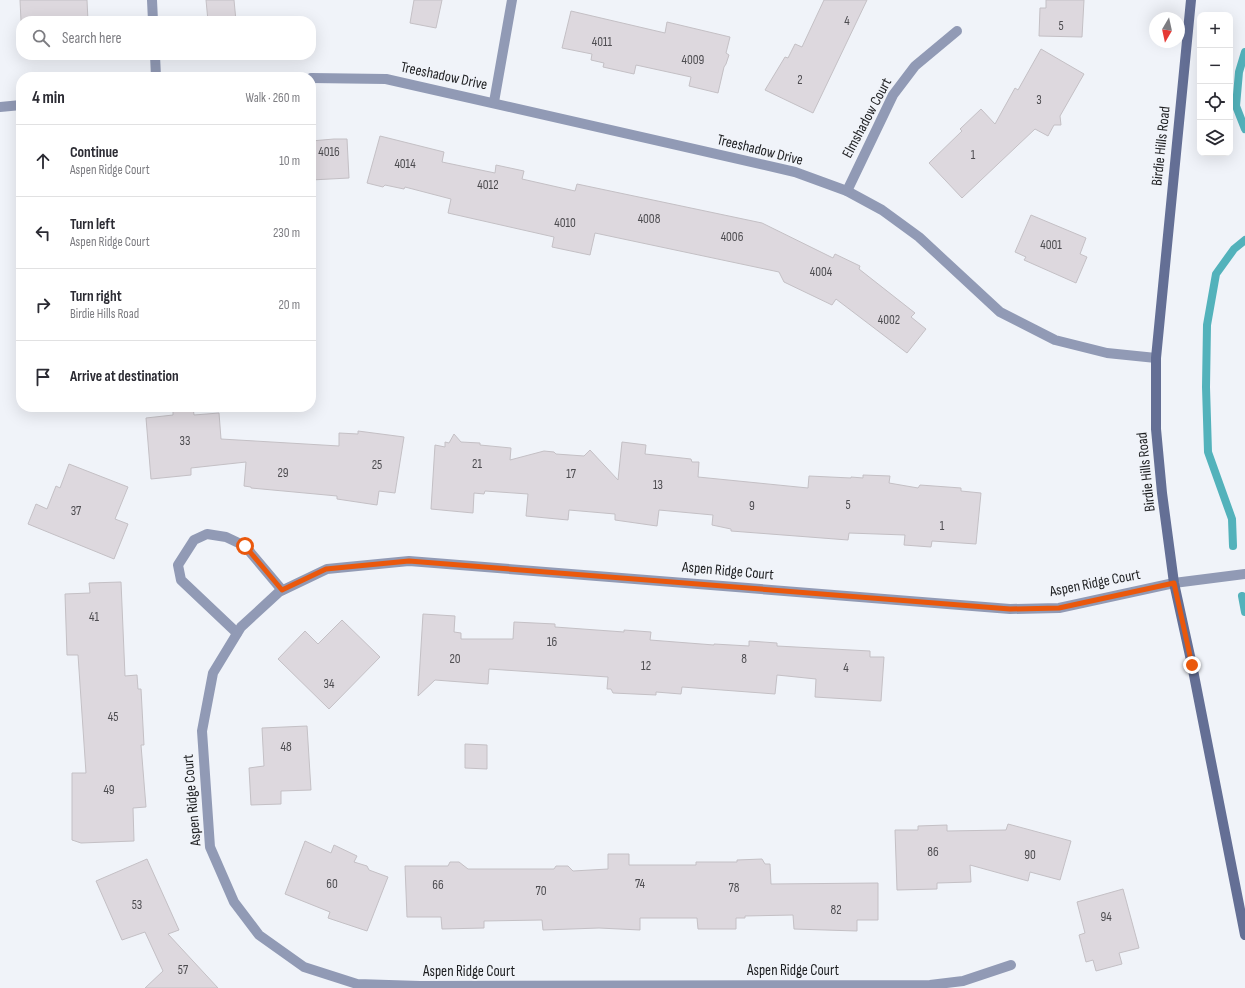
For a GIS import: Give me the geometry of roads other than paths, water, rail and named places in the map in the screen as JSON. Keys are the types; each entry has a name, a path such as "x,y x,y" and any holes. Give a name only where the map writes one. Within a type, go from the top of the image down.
{"main road":[{"name":"Birdie Hills Road","path":"1191,0 1156,358 1156,429 1162,493 1174,583 1192,665 1245,935"}],"street":[{"path":"152,0 153,16"},
{"path":"494,102 512,0"},
{"name":"Elmshadow Court","path":"847,192 893,95 915,66 957,31"},
{"path":"155,60 156,72"},
{"name":"Treeshadow Drive","path":"316,78 386,79 494,102 795,172 847,192 882,210 919,237 1000,312 1055,340 1107,353 1156,358"},
{"path":"0,107 16,105"},
{"path":"237,633 181,580 178,565 194,540 207,534 226,537 245,546 282,590"},
{"name":"Aspen Ridge Court","path":"1011,965 962,981 914,985 420,986 357,984 304,967 259,935 234,902 210,847 202,731 213,673 241,627 282,590 326,569 409,561 1010,609 1059,608 1174,583 1245,574"}],"waterway":[{"path":"1245,52 1239,72 1236,106 1245,129"},
{"path":"1233,546 1232,519 1208,452 1206,387 1207,325 1216,274 1234,249 1245,240"},
{"path":"1242,596 1245,612"}]}
